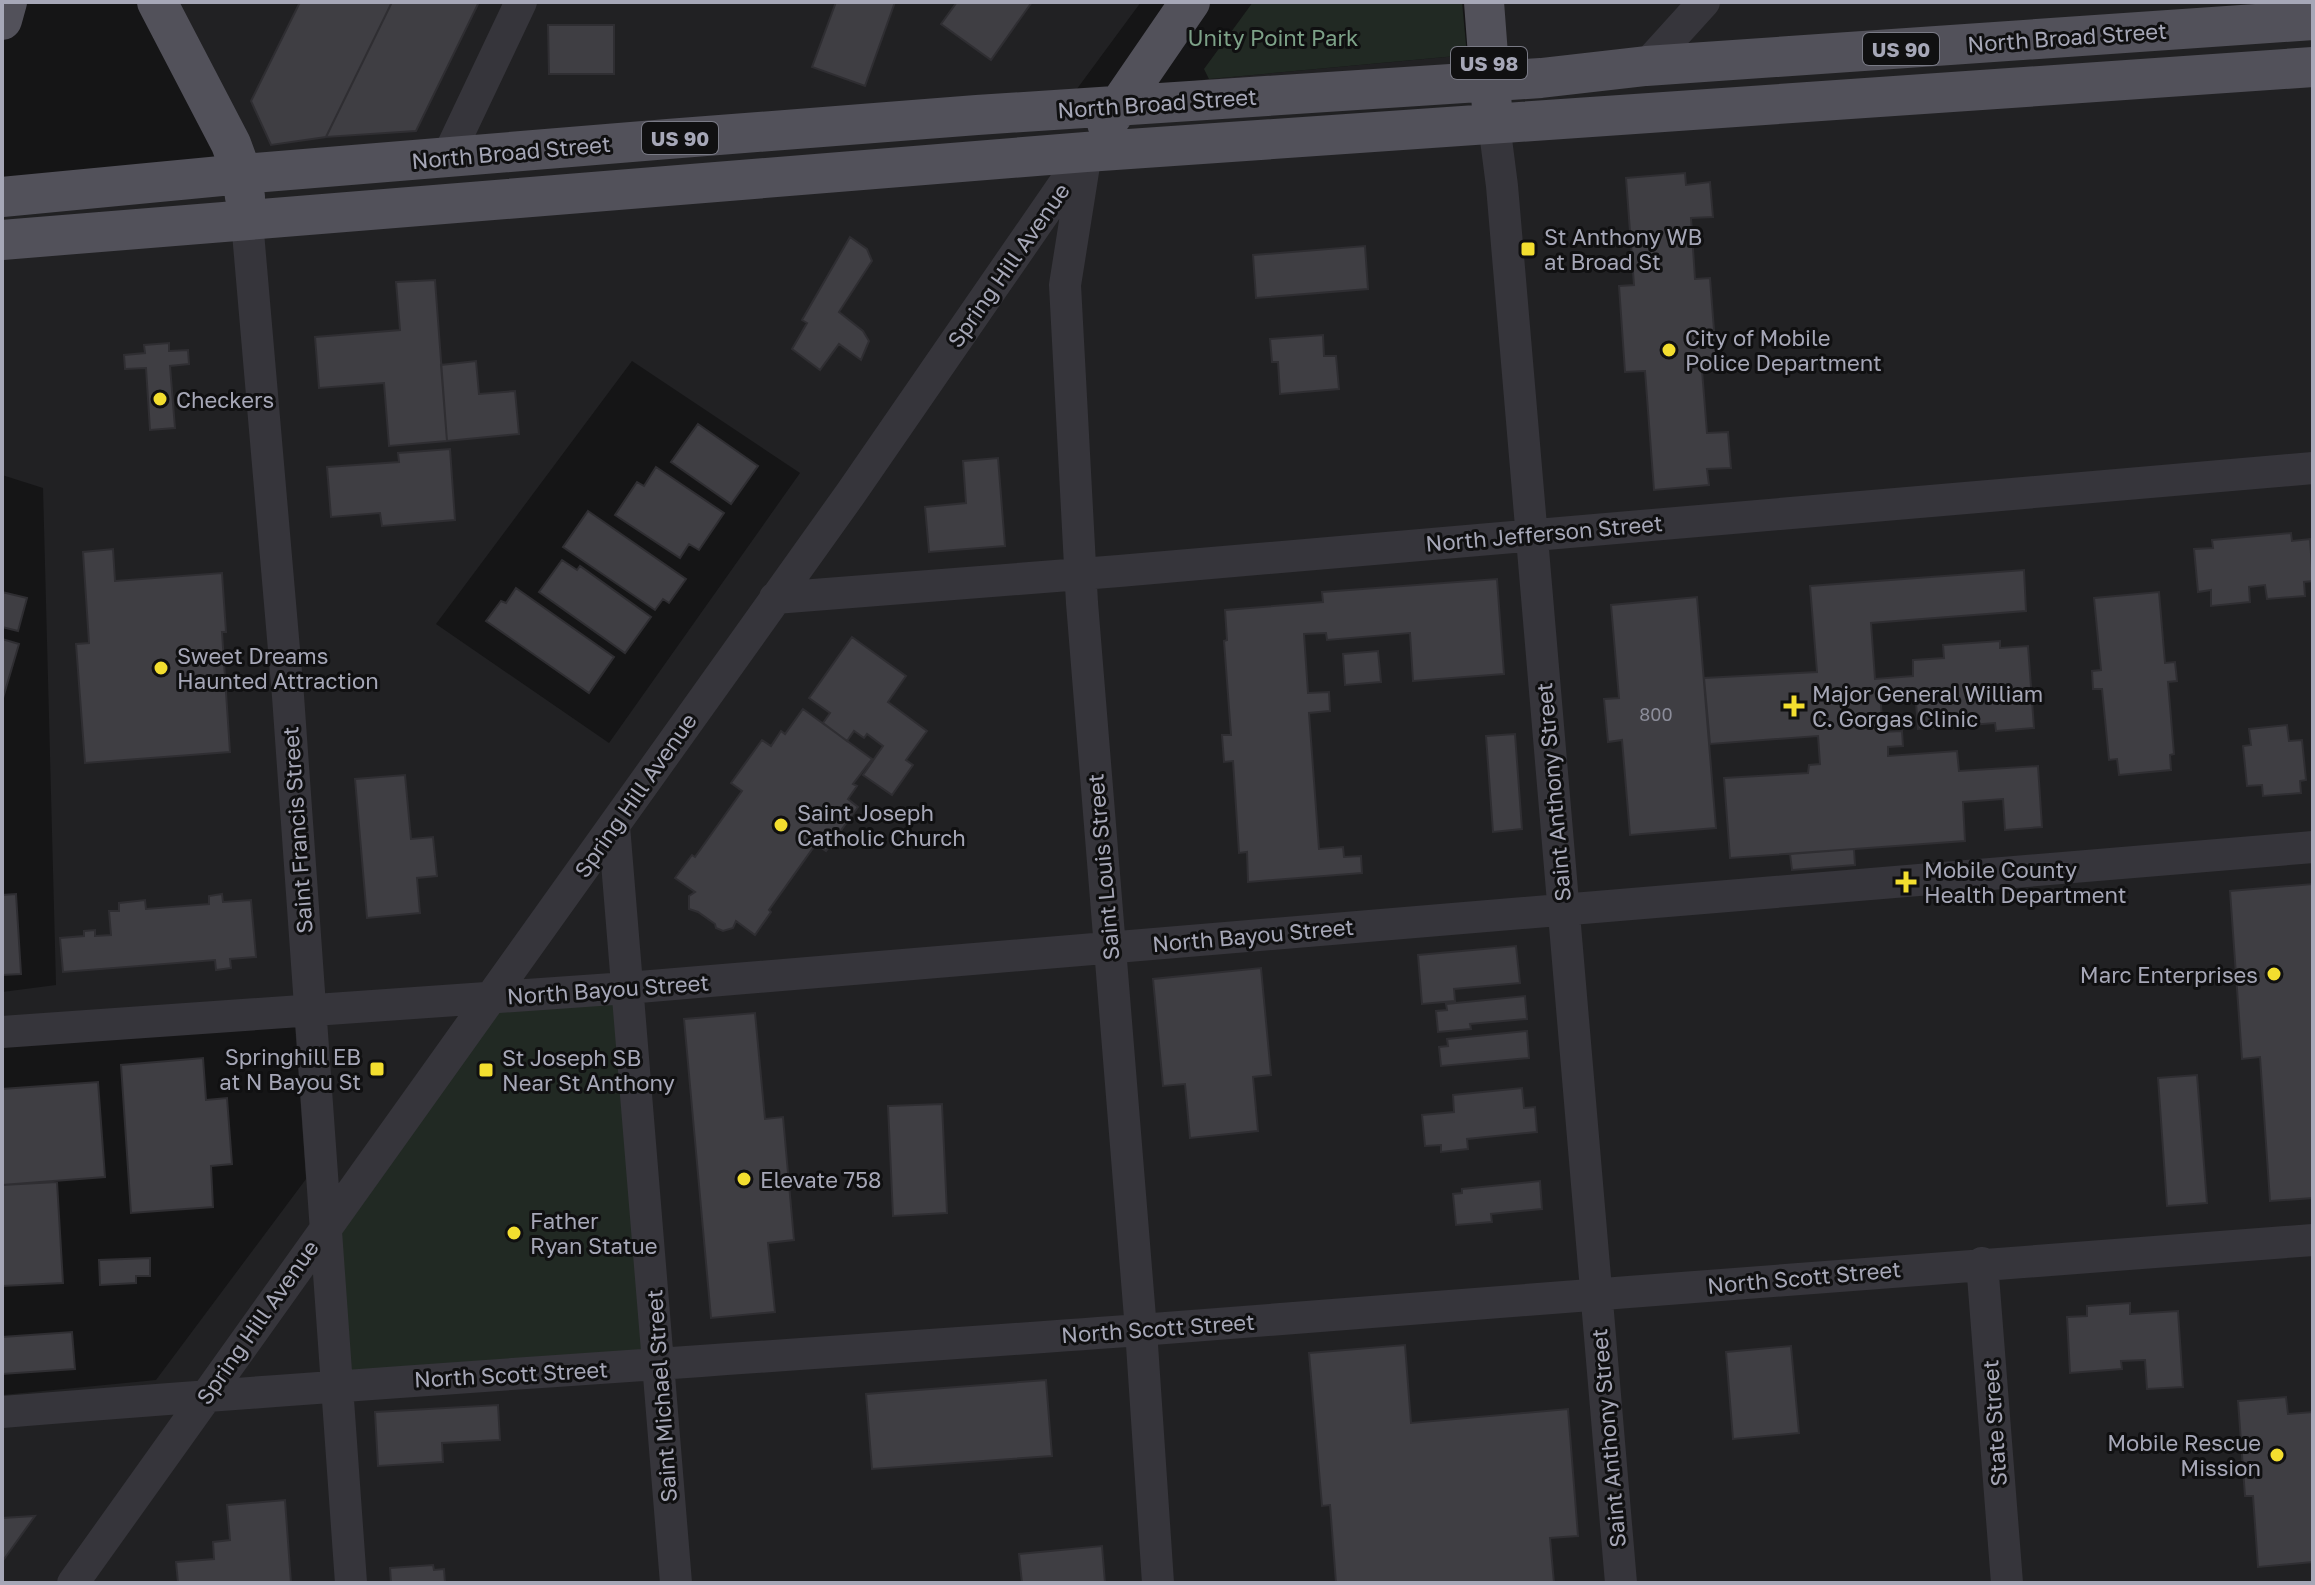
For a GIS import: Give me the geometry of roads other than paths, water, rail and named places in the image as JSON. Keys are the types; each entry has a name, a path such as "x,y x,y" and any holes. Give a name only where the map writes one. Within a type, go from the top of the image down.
{"main road":[{"name":"Saint Francis Street","path":"157,2 231,144 242,174 247,221"},
{"name":"Spring Hill Avenue","path":"1086,152 1190,2"},
{"name":"Saint Anthony Street","path":"1484,2 1494,124"},
{"name":"North Broad Street","path":"2,197 242,174 1118,106 2313,20"},
{"name":"North Broad Street","path":"2,240 1086,152 2313,67"}],"street":[{"path":"447,158 521,2"},
{"path":"1646,66 1704,2"},
{"name":"Saint Anthony Street","path":"1494,124 1502,186 1621,1583"},
{"name":"Saint Louis Street","path":"1086,152 1065,285 1081,575 1158,1583"},
{"name":"Spring Hill Avenue","path":"73,1583 851,493 1086,152"},
{"name":"Saint Francis Street","path":"247,221 288,696 351,1583"},
{"name":"North Jefferson Street","path":"775,598 1081,575 2313,468"},
{"name":"Saint Michael Street","path":"614,826 676,1583"},
{"name":"North Bayou Street","path":"2,1032 627,988 2313,847"},
{"name":"North Scott Street","path":"2,1412 336,1385 1141,1330 1982,1263 2313,1240"},
{"name":"State Street","path":"1982,1263 2007,1583"}],"place":[{"name":"St Anthony WB at Broad St","path":"1528,249"},
{"name":"City of Mobile Police Department","path":"1669,350"},
{"name":"Checkers","path":"160,399"},
{"name":"Sweet Dreams Haunted Attraction","path":"161,668"},
{"name":"Major General William C. Gorgas Clinic","path":"1794,706"},
{"name":"Saint Joseph Catholic Church","path":"781,825"},
{"name":"Mobile County Health Department","path":"1906,882"},
{"name":"Marc Enterprises","path":"2274,974"},
{"name":"Springhill EB at N Bayou St","path":"377,1069"},
{"name":"St Joseph SB Near St Anthony","path":"486,1070"},
{"name":"Elevate 758","path":"744,1179"},
{"name":"Father Ryan Statue","path":"514,1233"},
{"name":"Mobile Rescue Mission","path":"2277,1455"}],"park label":[{"name":"Unity Point Park","path":"1273,37"}]}
